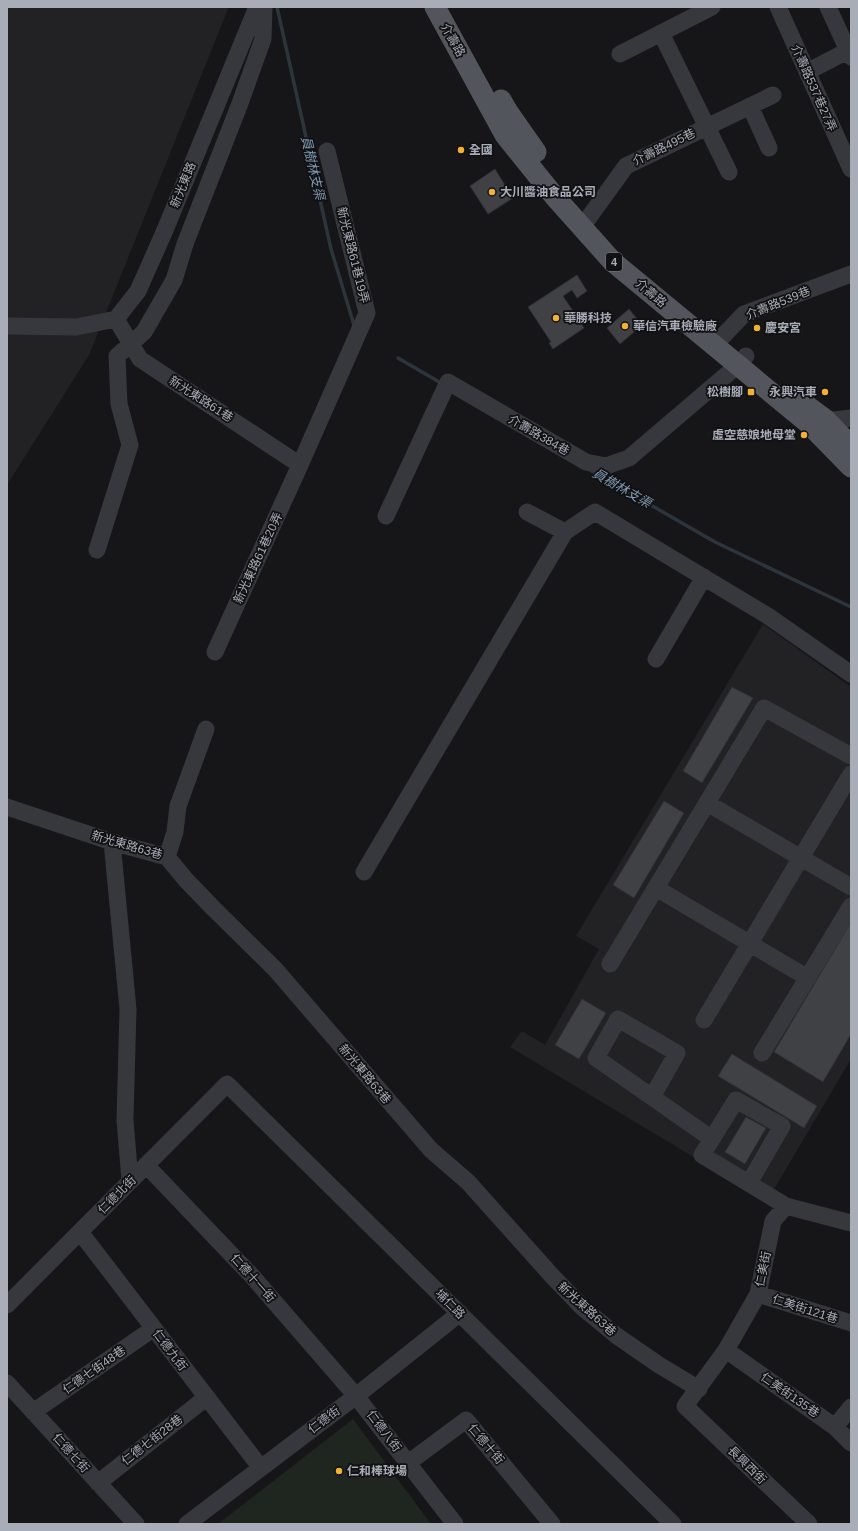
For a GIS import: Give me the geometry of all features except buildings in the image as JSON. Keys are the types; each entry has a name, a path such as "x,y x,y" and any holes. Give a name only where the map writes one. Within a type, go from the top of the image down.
{"main road":[{"name":"介壽路","path":"435,7 506,134 556,197 586,222"},
{"name":"介壽路","path":"451,7 508,112 613,262 719,342 817,422 851,446"},
{"name":"介壽路","path":"817,422 851,467"}],"street":[{"name":"新光東路","path":"116,319 138,291 165,230 257,7"},
{"path":"97,550 130,445 119,404 117,356 144,332 174,280 185,244 239,106 263,38 264,7"},
{"path":"620,54 712,7"},
{"name":"介壽路537巷27弄","path":"778,7 851,169"},
{"path":"807,72 850,52 828,7"},
{"name":"介壽路495巷","path":"660,33 729,172"},
{"name":"介壽路495巷","path":"586,222 626,166 774,94"},
{"path":"750,106 769,148"},
{"name":"新光東路61巷19弄","path":"300,465 367,312 327,151"},
{"name":"介壽路539巷","path":"719,342 744,314 851,274"},
{"path":"7,326 76,327 116,319"},
{"name":"新光東路61巷","path":"116,319 140,360 300,465"},
{"name":"介壽路384巷","path":"386,516 448,382 586,462 606,466 629,458 742,361"},
{"path":"817,422 851,418"},
{"name":"新光東路61巷20弄","path":"215,652 300,465"},
{"path":"526,512 565,532"},
{"path":"364,872 565,532 595,512 768,616 851,674"},
{"path":"656,659 704,577"},
{"path":"610,964 764,708 851,756"},
{"path":"167,857 174,832 178,806 206,729"},
{"path":"704,1020 851,774"},
{"path":"707,803 851,887"},
{"name":"新光東路63巷","path":"7,808 112,842 167,857 186,880 274,969 431,1150 468,1182 553,1277 583,1308 616,1336 659,1365 699,1389"},
{"path":"112,842 128,1009 125,1120 130,1181"},
{"path":"656,888 808,978"},
{"path":"762,1053 851,906"},
{"path":"652,1097 677,1053 618,1019 596,1058 712,1140"},
{"name":"仁德北街","path":"7,1305 227,1084"},
{"name":"埔仁路","path":"227,1084 673,1524"},
{"path":"749,1183 782,1126 736,1100 702,1155 786,1206 851,1223"},
{"name":"仁德十一街","path":"146,1166 252,1276 356,1396"},
{"name":"仁美街","path":"685,1406 699,1389 726,1350 758,1294 773,1222 786,1206"},
{"name":"仁德九街","path":"80,1232 261,1468"},
{"name":"仁美街121巷","path":"758,1294 851,1324"},
{"name":"仁德街","path":"187,1524 356,1396 460,1314"},
{"name":"仁德七街48巷","path":"34,1412 154,1328"},
{"name":"仁美街135巷","path":"726,1350 835,1427 851,1443"},
{"name":"仁德七街","path":"7,1383 136,1524"},
{"name":"仁德八街","path":"356,1396 455,1524"},
{"name":"仁德七街28巷","path":"98,1483 207,1397"},
{"name":"長興西街","path":"685,1406 809,1524"},
{"path":"835,1427 851,1407"},
{"name":"仁德十街","path":"408,1463 466,1420 552,1524"}],"shaded area":[{"path":"7,7 228,7 228,9 89,355 7,485"},
{"path":"763,624 851,687 851,1059 767,1201 510,1047 522,1031 545,1045 599,949 576,936"},
{"name":"仁和棒球場","path":"353,1419 431,1524 218,1524"}],"waterway":[{"name":"員樹林支渠","path":"277,7 331,249 354,325"},
{"name":"員樹林支渠","path":"398,358 441,383"},
{"name":"員樹林支渠","path":"590,470 715,542 851,607"}],"place":[{"name":"全國","path":"461,150"},
{"name":"大川醬油食品公司","path":"492,192"},
{"name":"華勝科技","path":"556,318"},
{"name":"華信汽車檢驗廠","path":"625,326"},
{"name":"慶安宮","path":"757,328"},
{"name":"松樹腳","path":"751,392"},
{"name":"永興汽車","path":"825,392"},
{"name":"虛空慈娘地母堂","path":"804,435"},
{"name":"仁和棒球場","path":"339,1471"}]}
